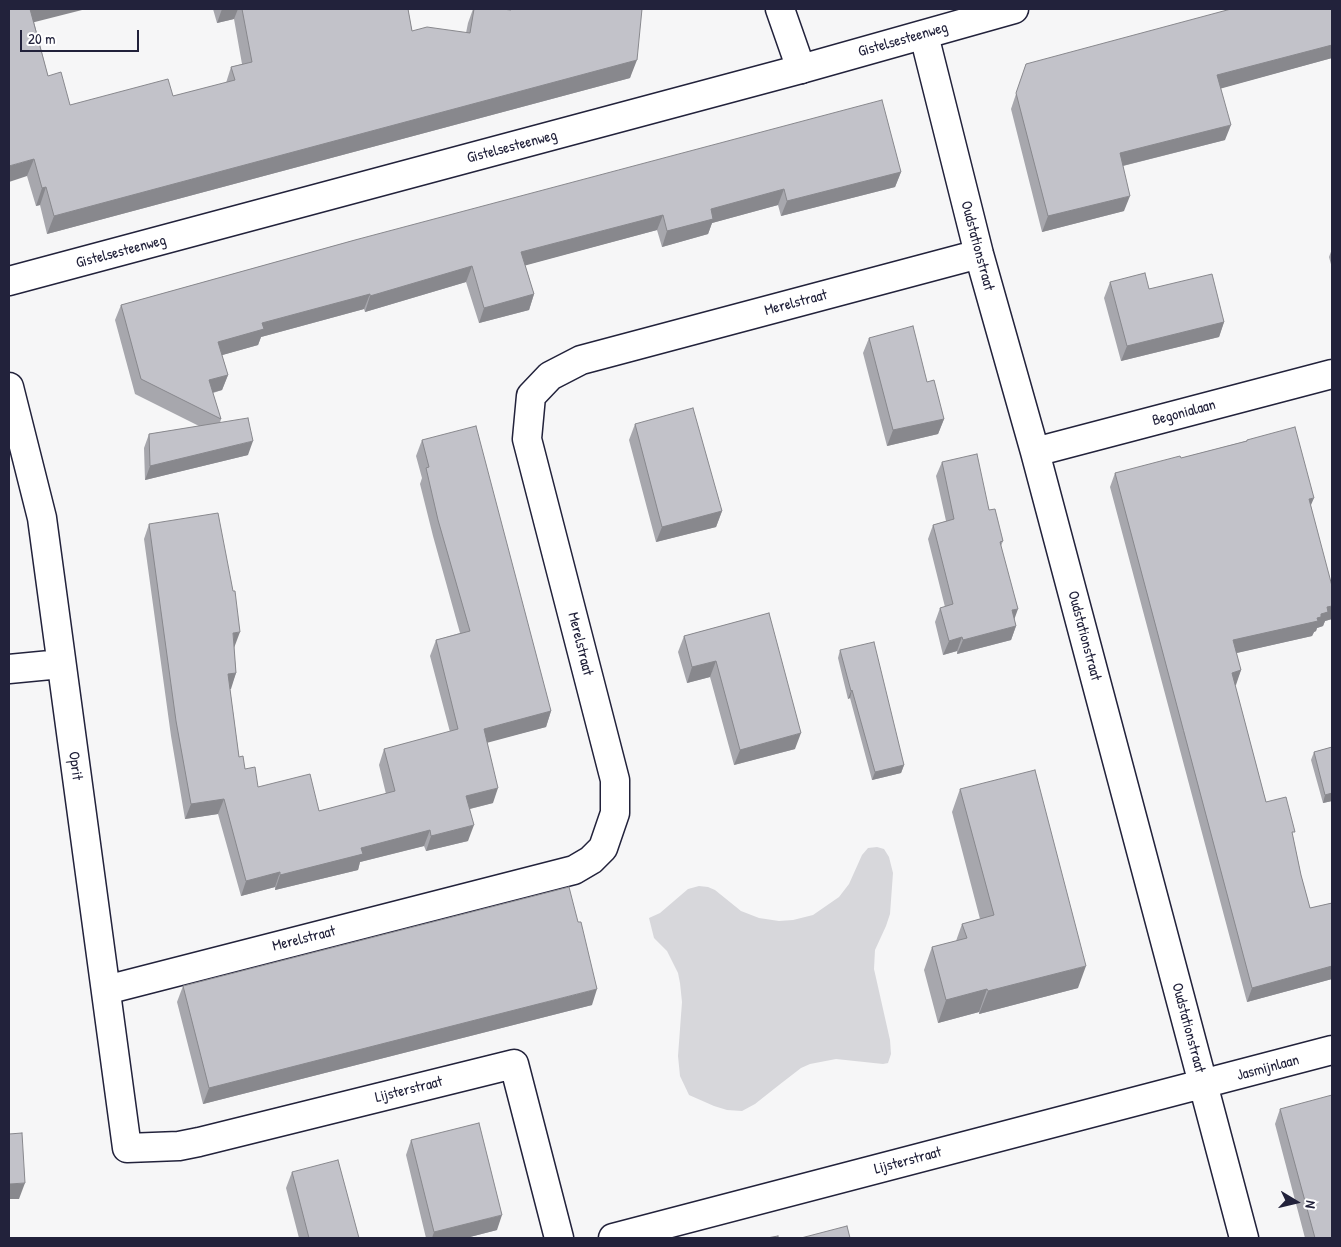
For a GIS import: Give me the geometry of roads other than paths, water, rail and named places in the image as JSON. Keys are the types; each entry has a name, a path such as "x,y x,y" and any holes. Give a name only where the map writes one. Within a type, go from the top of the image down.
{"street":[{"path":"780,9 801,69"},
{"name":"Gistelsesteenweg","path":"9,281 801,69 1014,9"},
{"name":"Oudstationstraat","path":"924,35 979,254 1035,452 1244,1238"},
{"name":"Merelstraat","path":"106,990 574,870 591,860 603,848 615,814 615,780 527,439 531,396 550,376 581,360 979,254"},
{"name":"Begonialaan","path":"1035,452 1332,374"},
{"name":"Oprit","path":"9,386 42,518 127,1148"},
{"path":"9,669 61,664"},
{"name":"Jasmijnlaan","path":"1204,1085 1332,1050"},
{"name":"Lijsterstraat","path":"127,1148 159,1148 192,1144 514,1064 559,1238"},
{"name":"Lijsterstraat","path":"613,1238 1204,1085"}]}
